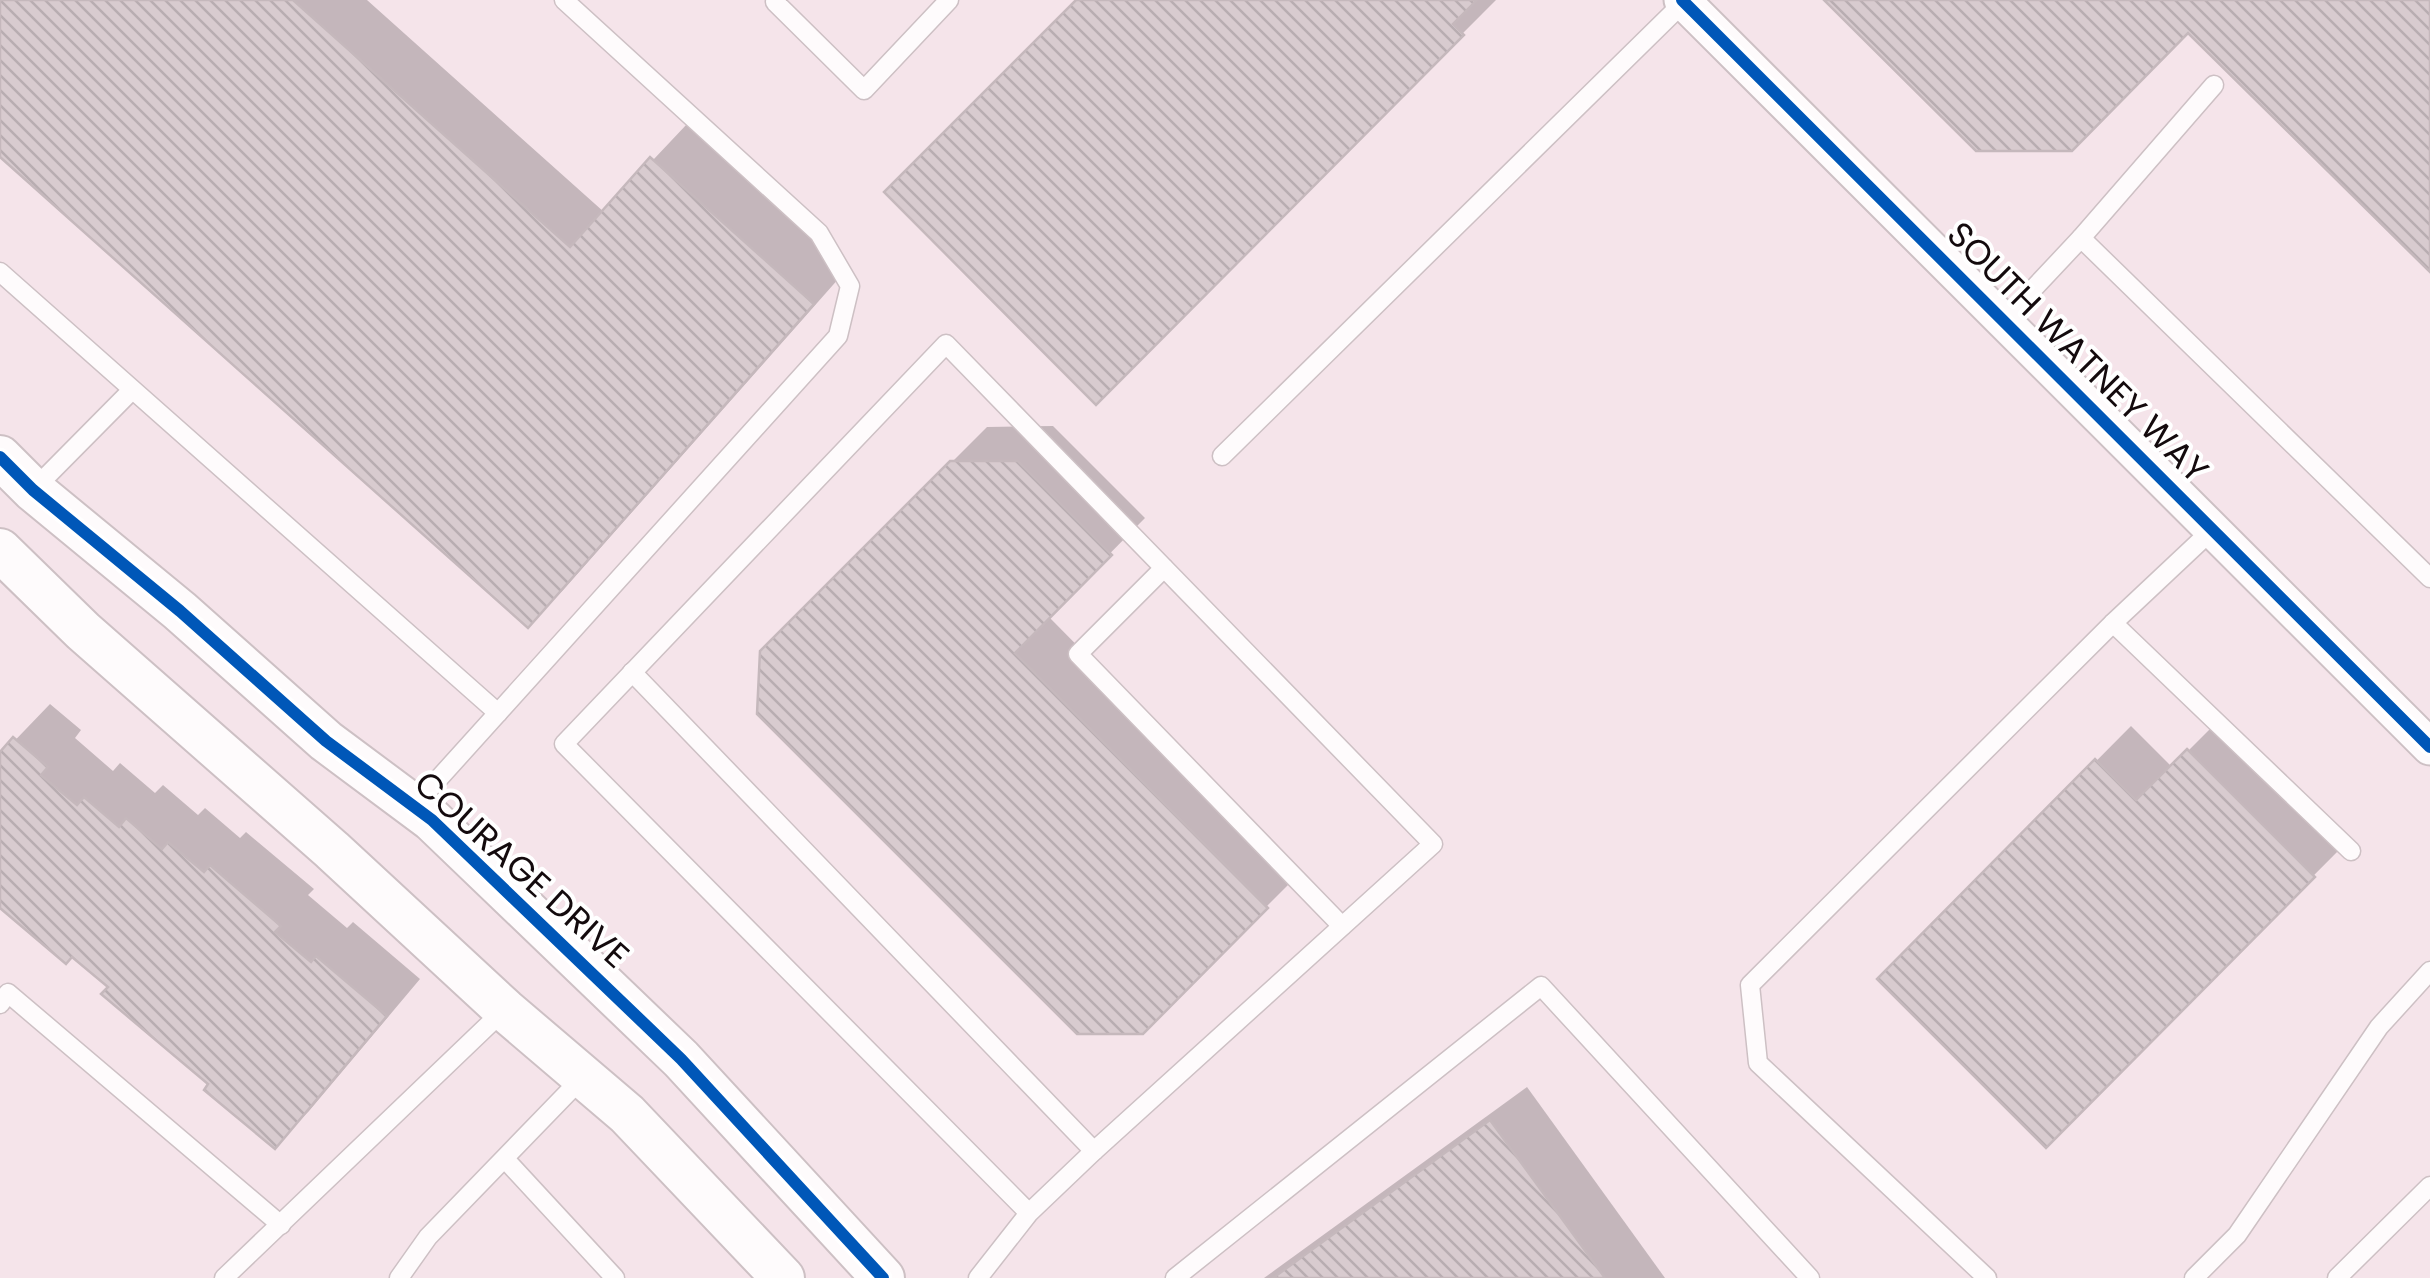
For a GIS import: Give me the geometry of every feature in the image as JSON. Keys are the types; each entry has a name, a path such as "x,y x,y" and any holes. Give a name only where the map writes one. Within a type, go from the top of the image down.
{"street":[{"name":"SOUTH WATNEY WAY","path":"1683,1 2430,748"},
{"name":"COURAGE DRIVE","path":"0,457 32,490 180,612 326,741 432,820 681,1058 883,1278"},
{"path":"0,534 32,490"},
{"path":"0,550 83,631 324,843 504,1010 627,1114 782,1278"}],"lane":[{"path":"414,806 838,336 850,286 819,233 564,0"},
{"path":"777,0 774,2 864,90 948,0"},
{"path":"1222,456 1683,1"},
{"path":"2004,320 2082,238 2214,85"},
{"path":"2082,238 2430,578"},
{"path":"0,272 498,713"},
{"path":"978,1278 1029,1213 1094,1151 1433,844 946,344 564,744 1029,1213"},
{"path":"32,490 132,390"},
{"path":"1987,1278 1758,1063 1750,985 2112,623 2212,530"},
{"path":"1164,568 1078,654 1342,926"},
{"path":"2112,623 2351,851"},
{"path":"632,672 1094,1151"},
{"path":"2194,1278 2237,1235 2379,1027 2430,971"},
{"path":"1175,1278 1541,986 1810,1278"},
{"path":"3,994 280,1225"},
{"path":"224,1278 504,1010"},
{"path":"399,1278 428,1237 583,1077"},
{"path":"505,1159 615,1278"},
{"path":"2337,1278 2430,1186"}],"building":[{"path":"0,0 293,0 570,247 650,157 814,304 528,628 0,157"},
{"path":"1076,0 1477,0 1453,24 1464,35 1096,405 884,192"},
{"path":"1824,0 2430,0 2430,272 2188,33 2072,151 1976,151"},
{"path":"950,461 1018,461 1112,555 1015,653 1268,908 1143,1034 1077,1034 757,714 760,651"},
{"path":"13,737 48,767 41,775 77,805 84,797 119,827 126,818 162,849 168,842 204,872 210,865 281,926 275,932 311,962 316,956 387,1016 275,1149 204,1090 208,1084 101,994 108,987 72,957 66,964 0,908 0,752"},
{"path":"2187,749 2315,877 2046,1148 1877,979 2095,759 2136,800"},
{"path":"1490,1120 1605,1278 1273,1278"}],"cycle path":[{"path":"1682,0 2430,747"},
{"path":"0,457 33,490 180,611 326,741 432,820 681,1059 883,1278"}]}
